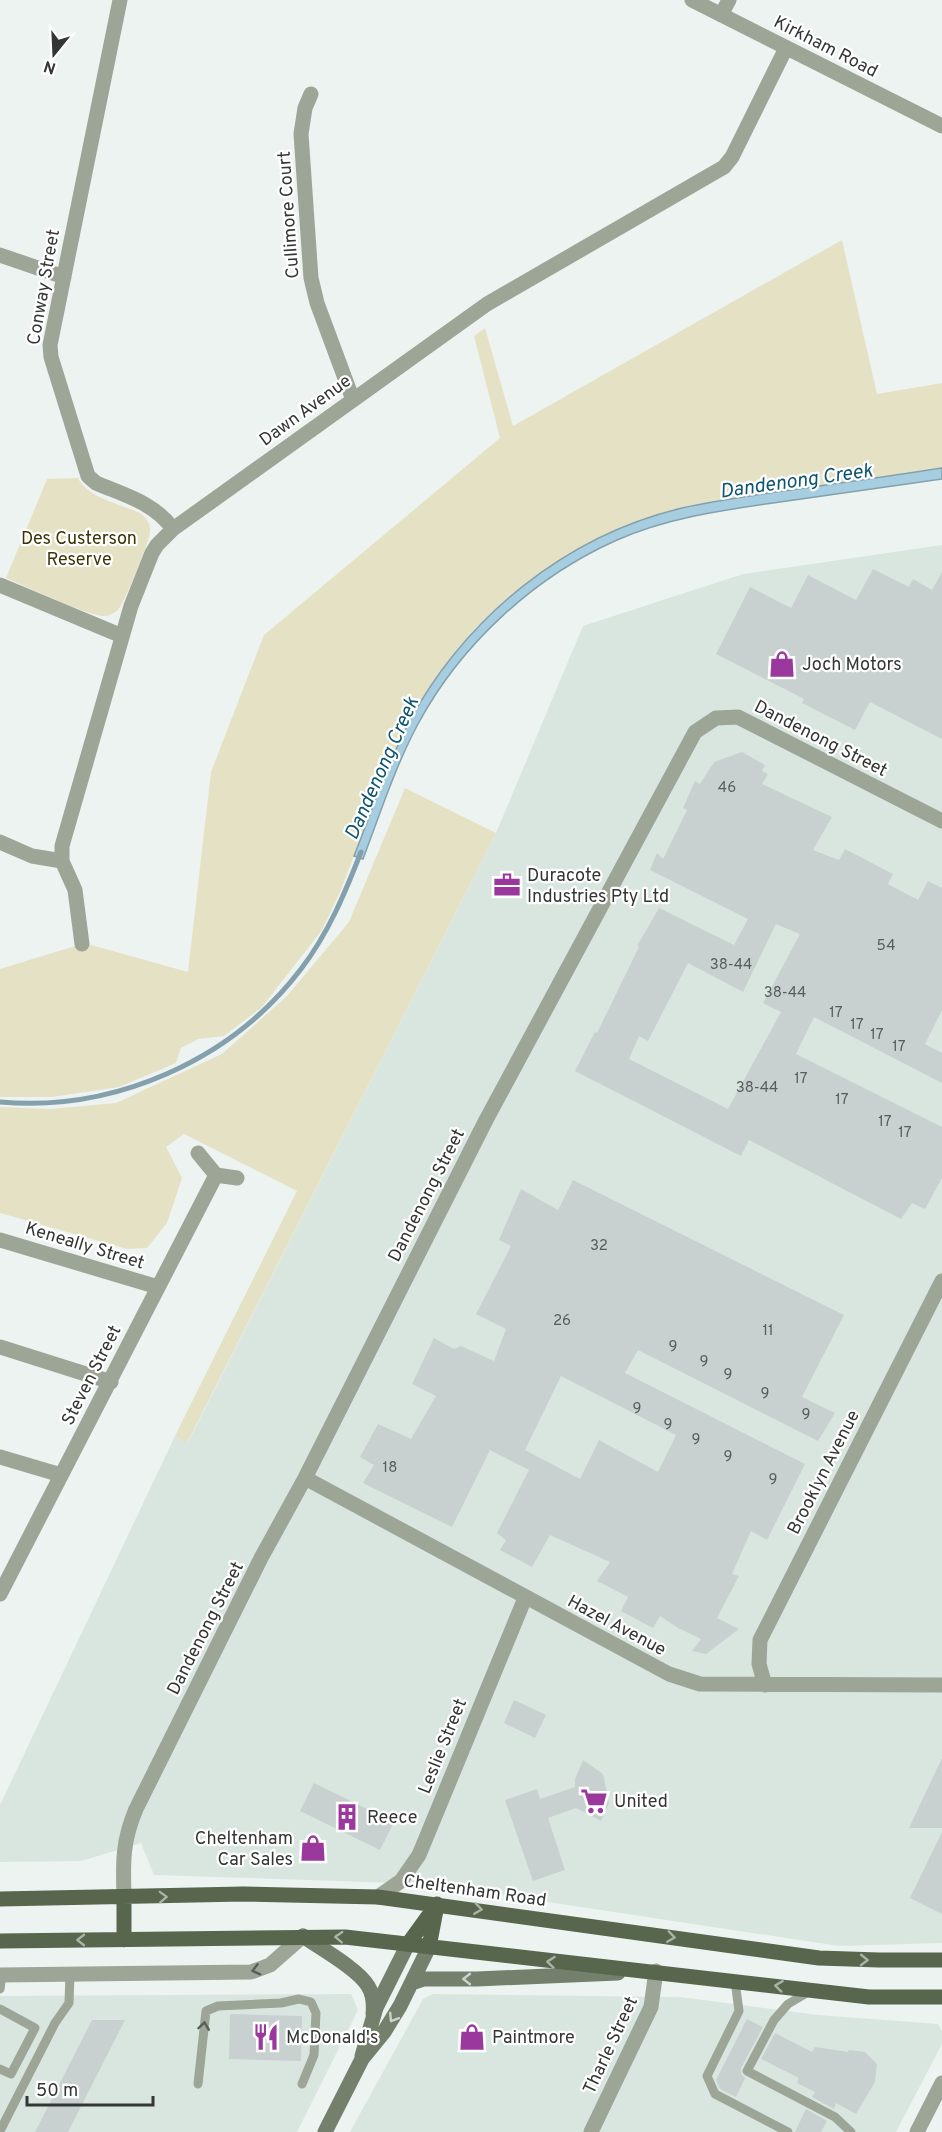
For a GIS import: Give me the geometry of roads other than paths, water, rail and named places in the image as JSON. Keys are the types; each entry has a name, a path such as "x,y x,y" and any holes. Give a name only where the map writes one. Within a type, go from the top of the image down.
{"main road":[{"name":"Cheltenham Road","path":"0,1899 243,1894 378,1897 819,1958 942,1960"},
{"name":"Dandenong Street","path":"124,1898 124,1940"},
{"path":"362,2059 373,2017 408,1944 437,1904"},
{"path":"325,2132 362,2059 392,2020 412,1983 429,1947 437,1904"},
{"path":"303,1936 365,1982 373,2000 373,2017"},
{"path":"0,1941 345,1937 556,1963 654,1971 869,1997 942,1997"},
{"path":"412,1983 424,1979 477,1979 654,1971"}],"street":[{"name":"Conway Street","path":"120,0 50,350 88,476 96,483 155,510 166,519 173,530"},
{"name":"Kirkham Road","path":"692,0 942,126"},
{"path":"721,15 729,0"},
{"name":"Dawn Avenue","path":"62,861 62,846 130,606 157,545 173,530 487,304 724,167 732,158 786,48"},
{"name":"Cullimore Court","path":"311,94 305,108 302,134 310,278 353,400"},
{"path":"0,255 64,277"},
{"path":"0,585 122,636"},
{"name":"Dandenong Street","path":"124,1898 124,1846 136,1809 261,1558 305,1478 486,1120 695,732 716,717 738,717 942,821"},
{"path":"0,842 32,856 62,861 75,890 82,944"},
{"path":"198,1153 216,1175 237,1178"},
{"name":"Steven Street","path":"0,1594 216,1175"},
{"name":"Keneally Street","path":"0,1240 158,1287"},
{"name":"Brooklyn Avenue","path":"765,1685 759,1664 760,1640 942,1281"},
{"path":"0,1347 111,1382"},
{"path":"0,1456 61,1475"},
{"name":"Hazel Avenue","path":"305,1478 669,1674 700,1684 942,1685"},
{"path":"0,1559 16,1564"},
{"name":"Leslie Street","path":"378,1897 401,1881 419,1855 525,1598"},
{"path":"1,1980 70,1974 256,1971 270,1965 303,1936"},
{"name":"Tharle Street","path":"591,2132 648,2015 653,2001 654,1971"},
{"path":"917,2132 942,2083"}],"lane":[{"path":"0,2131 55,2023 69,2003 70,1974"},
{"path":"735,1981 740,2011 706,2076 715,2094 788,2132"},
{"path":"812,1990 788,2004 774,2020 747,2071 835,2117 851,2132"},
{"path":"198,2084 207,2011 218,2006 281,2003 299,1999 311,2002 316,2013 314,2055 302,2084"},
{"path":"0,2009 35,2028 11,2074 0,2069"}],"water":[{"path":"942,468 942,479 739,508 657,525 617,540 557,573 529,593 478,640 435,695 402,757 363,859 354,856 401,738 432,684 459,648 490,616 523,586 559,560 598,538 639,521 682,508"}],"waterway":[{"name":"Dandenong Creek","path":"0,1102 43,1103 85,1098 127,1089 167,1074 205,1054 240,1030 273,1002 311,956 335,913 361,852"}],"place":[{"name":"Joch Motors","path":"782,664"},
{"name":"Duracote Industries Pty Ltd","path":"507,885"},
{"name":"United","path":"594,1801"},
{"name":"Reece","path":"347,1817"},
{"name":"Cheltenham Car Sales","path":"313,1848"},
{"name":"McDonald's","path":"266,2037"},
{"name":"Paintmore","path":"472,2037"}],"park label":[{"name":"Des Custerson Reserve","path":"79,548"}]}
